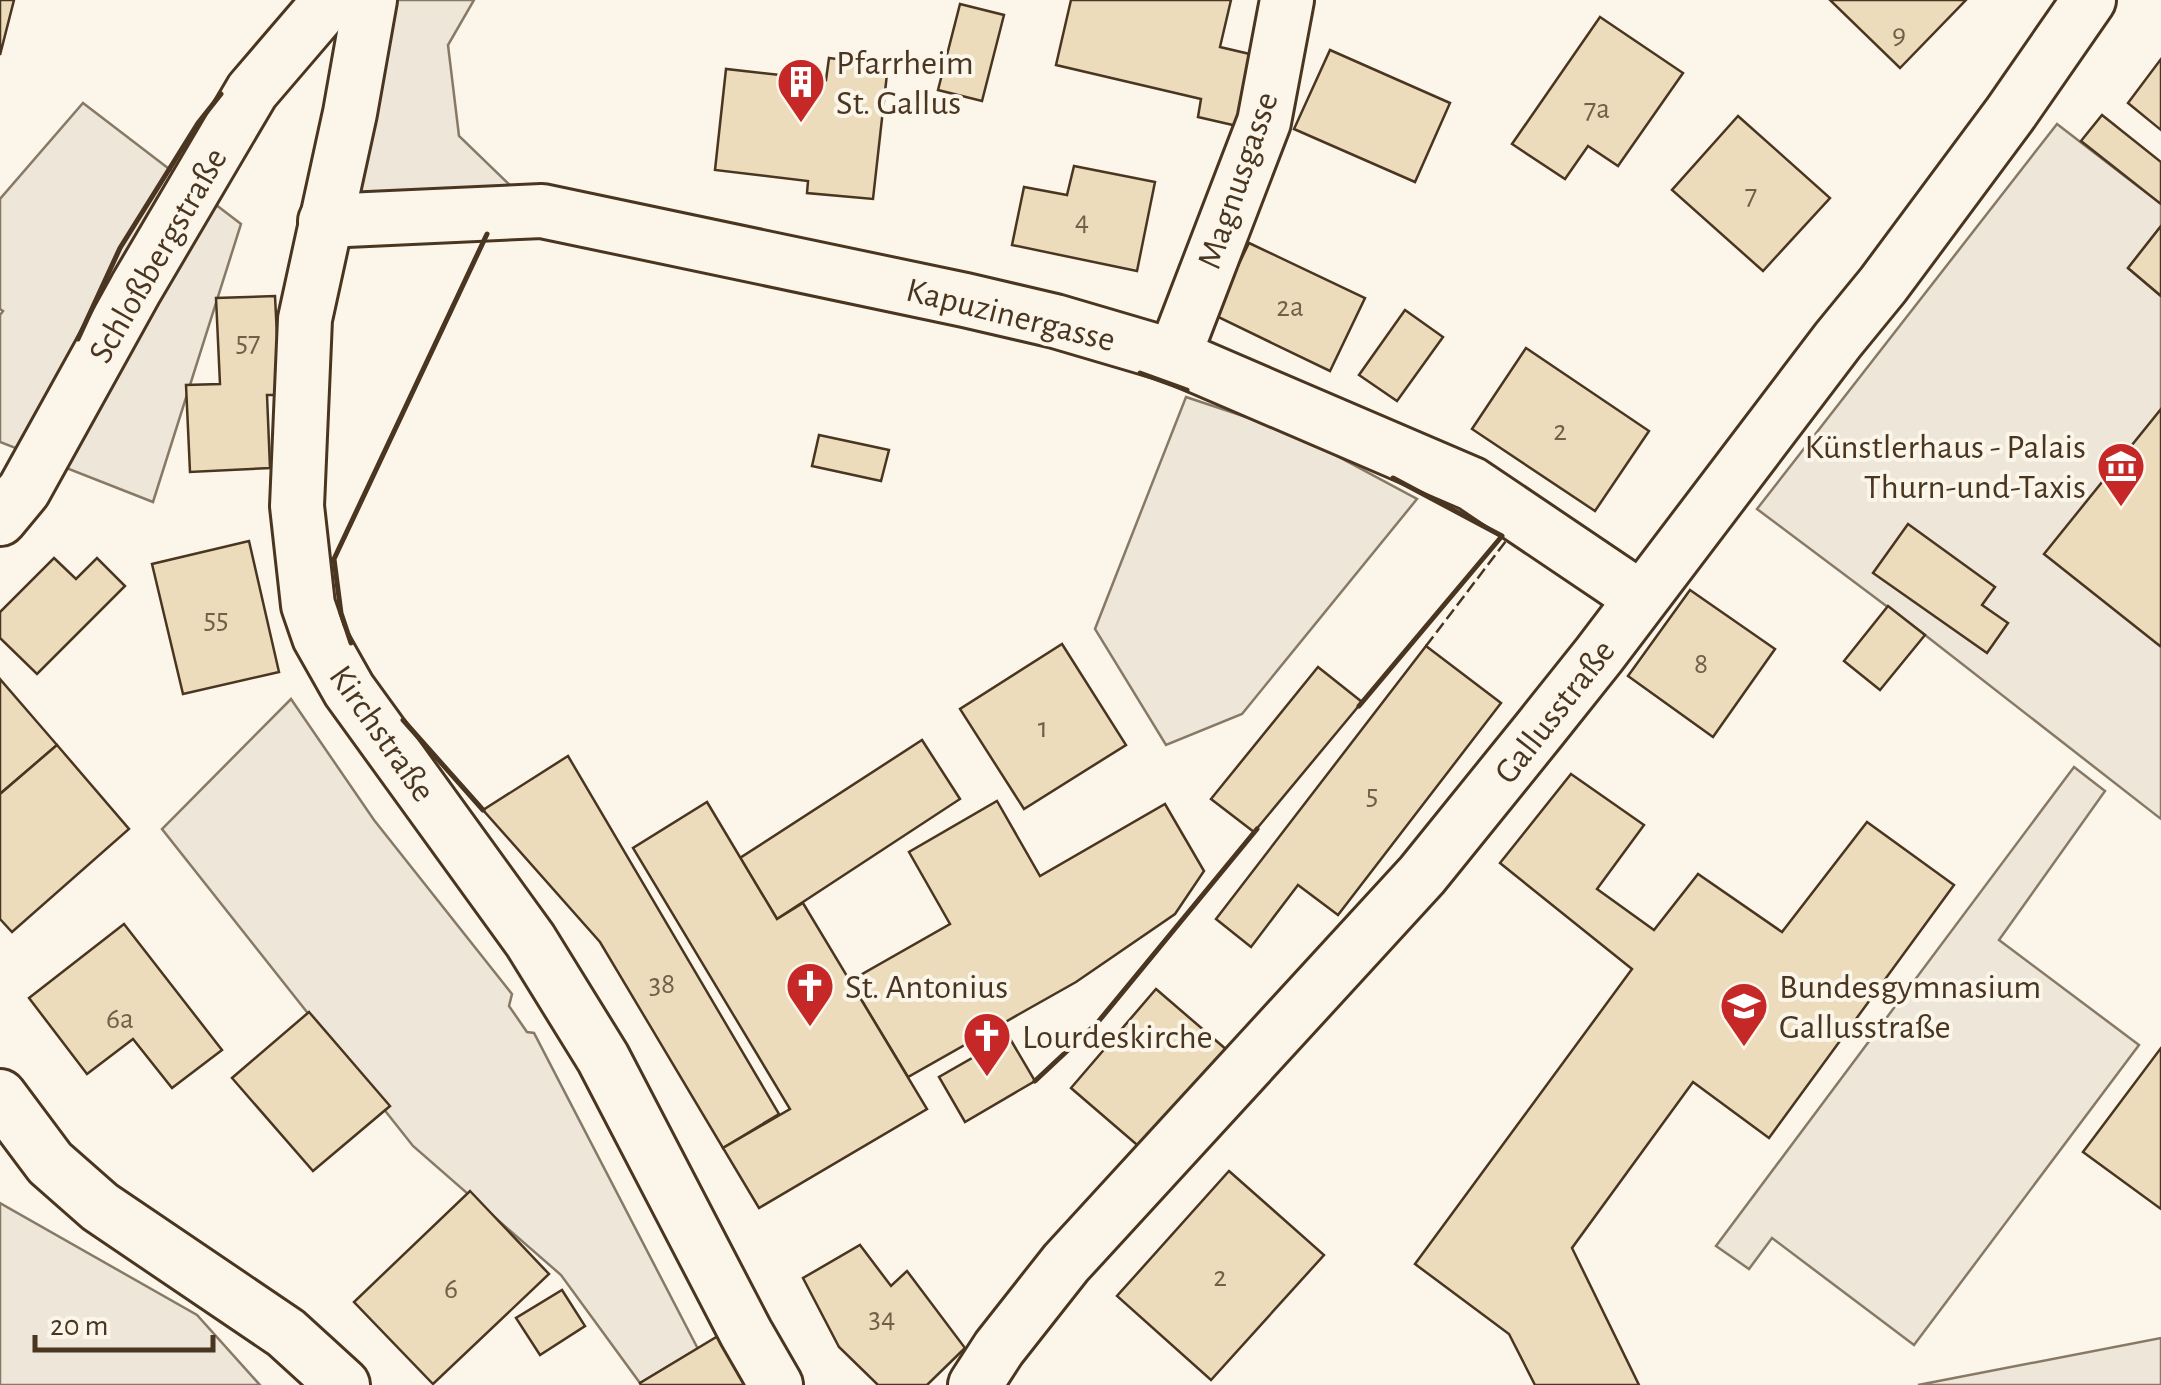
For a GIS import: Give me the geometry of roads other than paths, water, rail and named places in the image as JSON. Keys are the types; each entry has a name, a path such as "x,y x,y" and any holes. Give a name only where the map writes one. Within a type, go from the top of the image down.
{"street":[{"name":"Schloßbergstraße","path":"0,520 24,490 252,91 330,0"},
{"name":"Kirchstraße","path":"370,0 350,113 305,318 296,506 308,604 319,637 350,690 530,940 603,1058 776,1385"},
{"name":"Magnusgasse","path":"1174,356 1264,122 1288,0"},
{"name":"Gallusstraße","path":"975,1385 1066,1262 1422,875 1599,655 1883,284 2089,0"},
{"name":"Kapuzinergasse","path":"325,221 542,211 1056,322 1174,356 1472,484 1642,598"},
{"path":"0,1096 50,1164 100,1207 286,1332 342,1385"}],"place":[{"name":"Pfarrheim St. Gallus","path":"801,124"},
{"name":"Künstlerhaus - Palais Thurn-und-Taxis","path":"2121,508"},
{"name":"St. Antonius","path":"810,1028"},
{"name":"Bundesgymnasium Gallusstraße","path":"1744,1048"},
{"name":"Lourdeskirche","path":"987,1078"}]}
